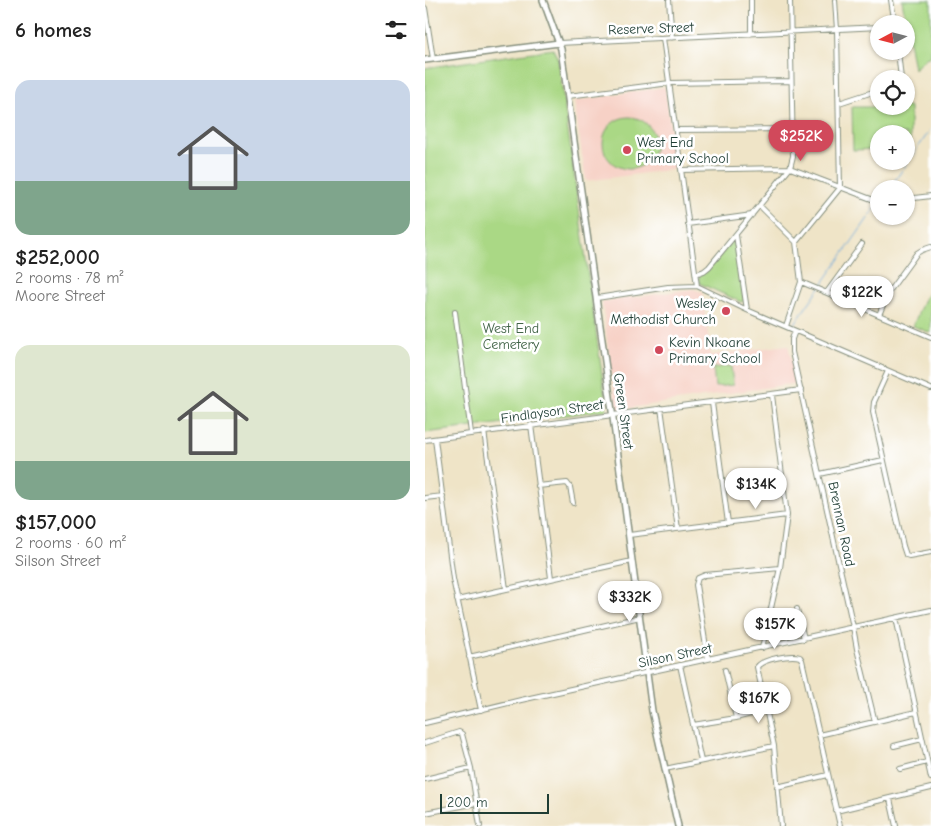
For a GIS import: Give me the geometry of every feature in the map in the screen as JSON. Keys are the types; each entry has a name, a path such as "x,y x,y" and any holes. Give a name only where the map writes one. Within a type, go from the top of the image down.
{"street":[{"name":"Green Street","path":"543,0 559,43 597,298 652,711 678,826"},
{"path":"669,0 672,38"},
{"path":"751,0 751,34"},
{"path":"695,274 709,267 790,168 793,156 790,0"},
{"path":"796,242 840,188 835,0"},
{"path":"891,0 894,15"},
{"path":"425,8 433,59"},
{"name":"Reserve Street","path":"425,60 559,43 870,28"},
{"path":"663,38 697,286"},
{"path":"567,96 670,83 791,81"},
{"path":"839,103 870,93"},
{"path":"676,130 792,129"},
{"path":"681,170 790,168 870,199"},
{"path":"915,198 931,196"},
{"path":"760,206 796,242 801,282 785,326"},
{"path":"688,224 752,215"},
{"path":"736,235 747,310"},
{"path":"827,292 862,244"},
{"path":"879,315 888,293 917,253 931,247"},
{"path":"801,282 931,337"},
{"path":"597,298 668,287 697,286 747,310 931,389"},
{"path":"455,312 471,433"},
{"name":"Brennan Road","path":"795,331 791,339 792,352 857,649 875,722"},
{"path":"888,371 873,408 883,460 906,555 912,556 931,552"},
{"name":"Findlayson Street","path":"425,440 801,390"},
{"path":"762,648 780,568 787,515 772,395"},
{"path":"712,403 728,523"},
{"path":"661,408 678,529"},
{"path":"531,425 551,578"},
{"path":"484,431 506,588"},
{"path":"435,439 457,600 481,710"},
{"path":"820,474 883,460"},
{"path":"538,486 567,483 570,487 573,504"},
{"path":"425,498 443,496"},
{"path":"629,535 787,515"},
{"path":"457,600 551,578 632,562"},
{"path":"708,659 696,586 698,578 705,575 780,568"},
{"path":"797,609 804,639"},
{"name":"Silson Street","path":"425,723 931,610"},
{"path":"469,657 640,617"},
{"path":"895,618 931,778"},
{"path":"780,826 774,746 757,670 758,664 792,656 797,656 803,660 839,826"},
{"path":"680,665 701,761"},
{"path":"725,670 736,718"},
{"path":"693,725 736,718 766,710"},
{"path":"819,735 916,712"},
{"path":"425,742 461,733 471,768 480,826"},
{"path":"894,746 922,739"},
{"path":"665,769 774,746"},
{"path":"926,755 931,754"},
{"path":"900,769 927,762"},
{"path":"425,779 471,768"},
{"path":"777,787 828,775"},
{"path":"836,811 931,788"},
{"path":"890,799 896,826"},
{"path":"425,812 477,803"}],"shaded area":[{"name":"West End Primary School","path":"665,87 676,169 586,181 574,101"},
{"name":"Kevin Nkoane Primary School","path":"693,289 702,292 711,355 788,345 797,383 616,410 602,302"}],"green space":[{"path":"902,0 931,0 931,56 914,69 912,60 915,60 915,15 905,15"},
{"name":"West End Cemetery","path":"553,49 558,59 607,410 425,433 425,68"},
{"path":"852,107 870,107 870,115 910,115 910,125 870,125 870,149 853,150"},
{"path":"629,117 639,119 647,125 653,133 655,143 653,153 647,161 639,167 629,169 619,167 611,161 605,153 603,143 605,133 611,125 619,119"},
{"path":"734,239 744,301 741,302 699,283 699,274 706,272"},
{"path":"931,289 931,333 913,326 924,299"},
{"path":"731,366 733,385 715,387 713,368"}],"waterway":[{"path":"895,180 931,129"},
{"path":"793,326 870,215"}],"place":[{"name":"West End Primary School","path":"627,150"},
{"name":"Wesley Methodist Church","path":"726,311"},
{"name":"Kevin Nkoane Primary School","path":"659,350"}]}
